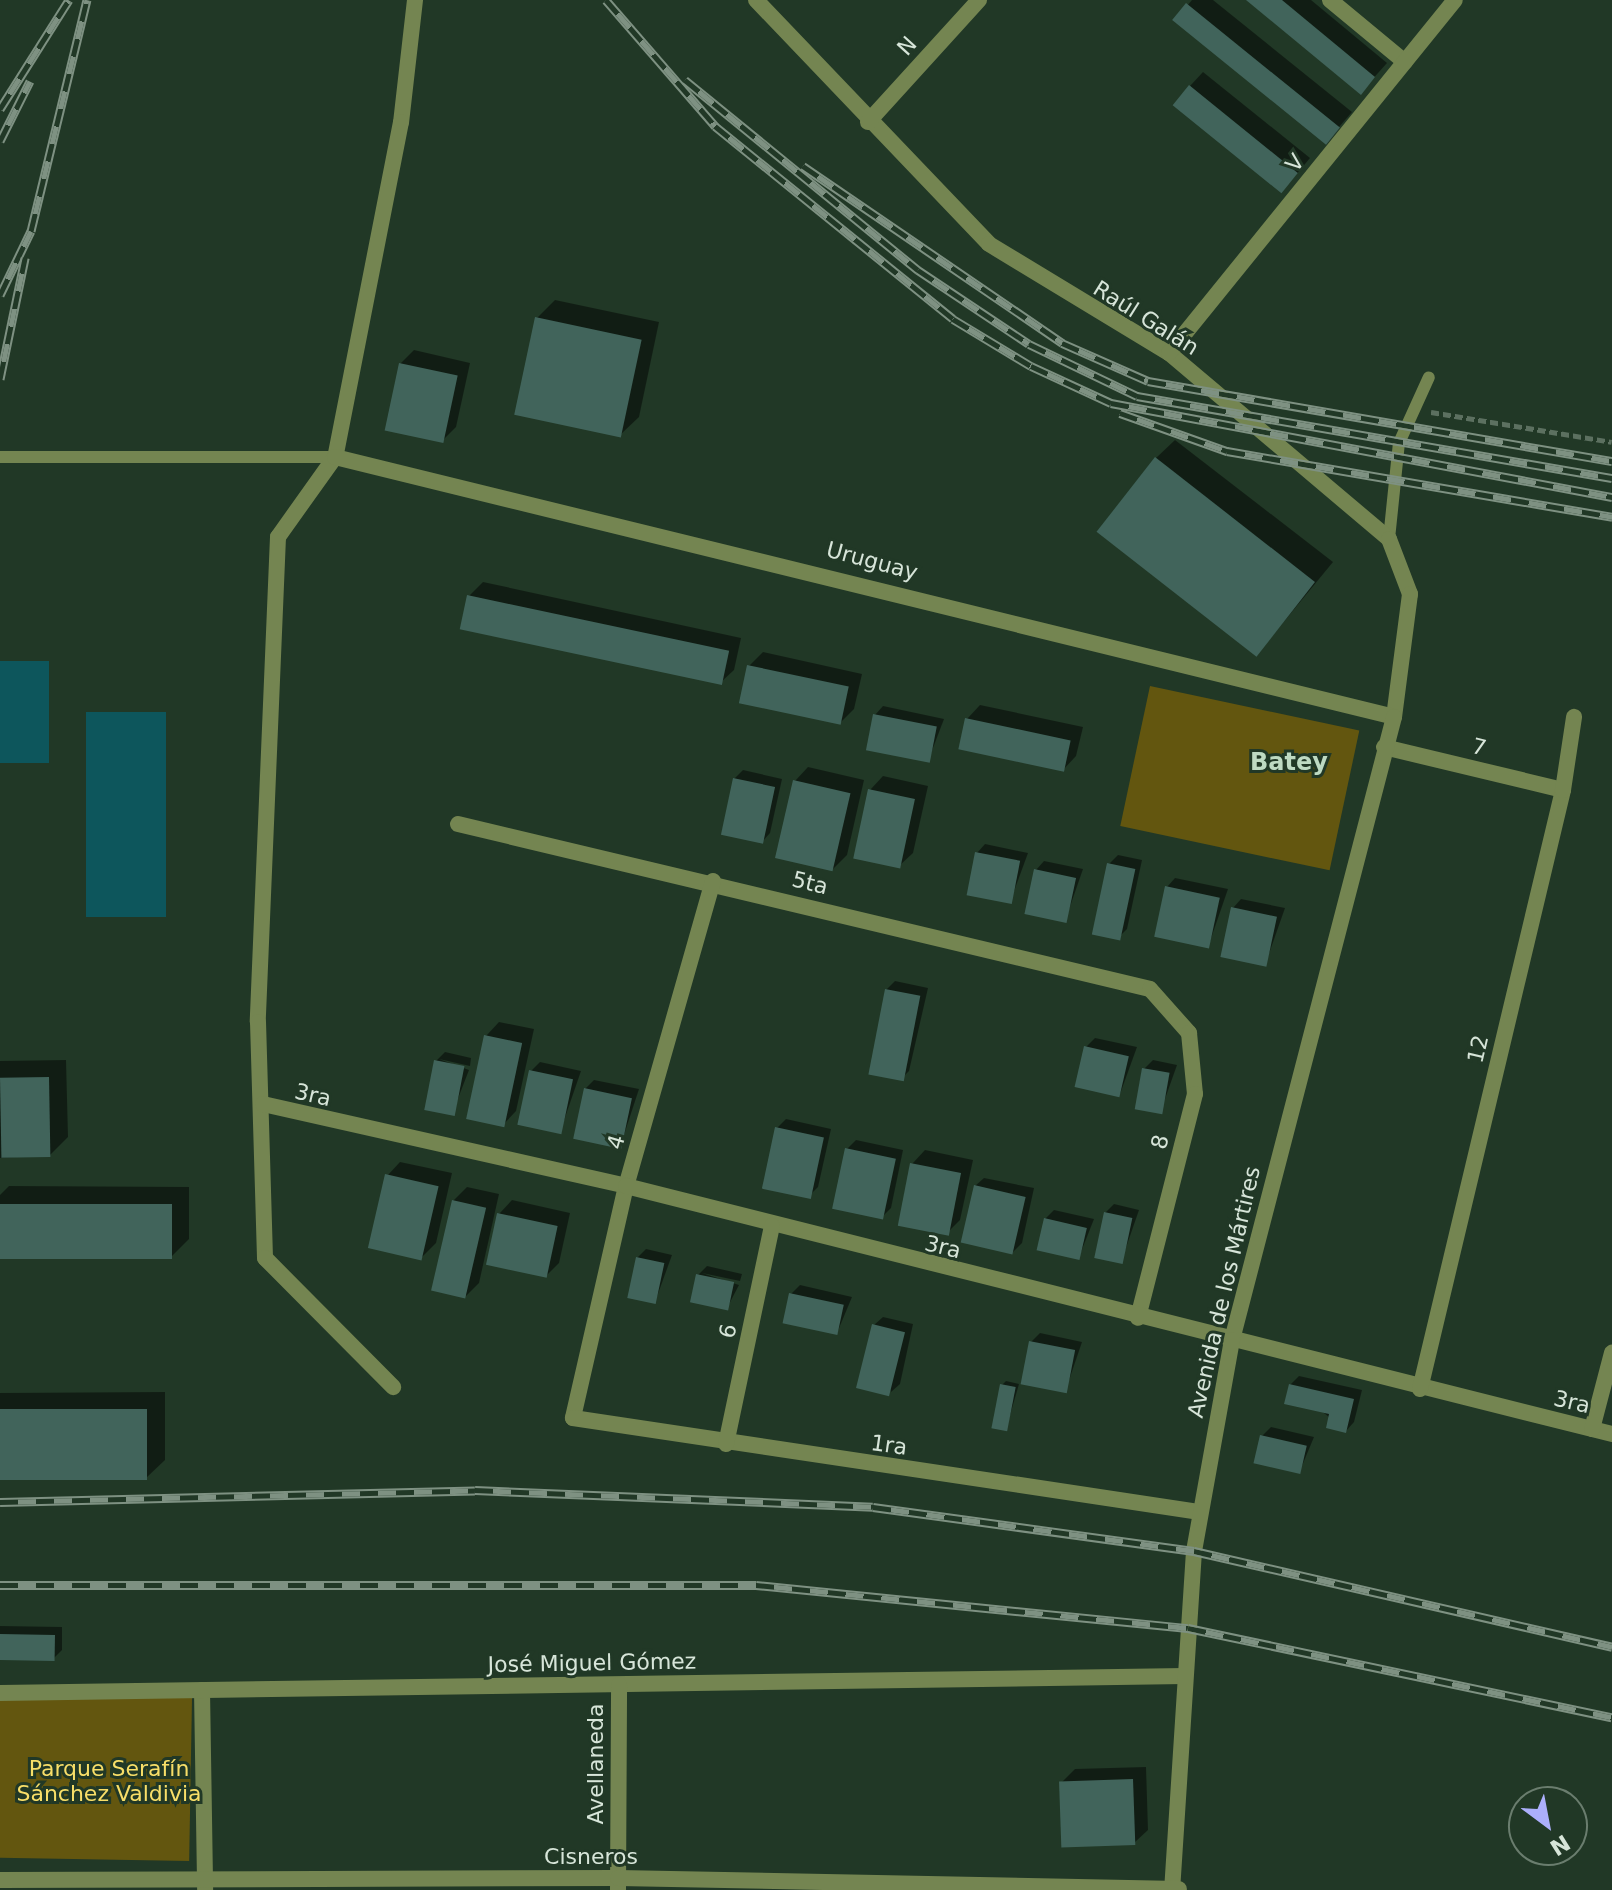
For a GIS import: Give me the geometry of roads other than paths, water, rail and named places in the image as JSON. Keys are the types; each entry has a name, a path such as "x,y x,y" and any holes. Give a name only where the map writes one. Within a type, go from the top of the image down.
{"street":[{"path":"393,1387 265,1258 266,718 278,537 335,457 401,122 415,0"},
{"name":"Raúl Galán","path":"756,0 868,122 989,244 1169,353 1389,539 1410,594 1394,717"},
{"name":"N","path":"868,122 979,0"},
{"path":"1330,0 1405,62"},
{"name":"V","path":"1169,353 1455,0"},
{"name":"Uruguay","path":"335,457 1394,717"},
{"name":"Avenida de los Mártires","path":"1175,1888 1185,1676 1200,1512 1232,1340 1394,717"},
{"name":"12","path":"1420,1389 1563,790 1574,717"},
{"name":"7","path":"1384,747 1563,790"},
{"name":"5ta","path":"458,824 713,881 1150,989"},
{"name":"4","path":"573,1418 626,1186 713,881"},
{"name":"8","path":"1138,1318 1195,1084 1189,1033 1150,989"},
{"name":"3ra","path":"263,1104 626,1186 772,1226 1420,1389 1612,1434"},
{"name":"6","path":"726,1444 772,1226"},
{"path":"1592,1429 1612,1353"},
{"name":"1ra","path":"573,1418 726,1444 1200,1512"},
{"name":"José Miguel Gómez","path":"0,1693 1185,1676"},
{"name":"Avellaneda","path":"618,1884 619,1685"},
{"path":"202,1690 205,1886"},
{"name":"Cisneros","path":"6,1884 1175,1888"}],"lane":[{"path":"1389,539 1396,459 1413,409 1429,377"},
{"path":"0,457 335,457"}],"water":[{"path":"0,661 49,661 49,763 0,763"},
{"path":"86,712 166,712 166,917 86,917"}],"railway":[{"path":"0,109 69,0"},
{"path":"0,295 31,231 87,0"},
{"path":"606,0 715,126 953,319 1031,366 1111,403 1612,497"},
{"path":"685,80 918,270 1029,344 1137,396 1612,478"},
{"path":"0,141 30,81"},
{"path":"803,166 1062,343 1148,381 1612,461"},
{"path":"0,379 25,258"},
{"path":"1120,413 1227,451 1612,517"},
{"path":"0,1502 475,1490 873,1507 1194,1551 1612,1647"},
{"path":"0,1585 756,1585 1188,1628 1612,1717"}],"district":[{"name":"Batey","path":"1289,763"}],"park label":[{"name":"Parque Serafín Sánchez Valdivia","path":"109,1780"}]}
